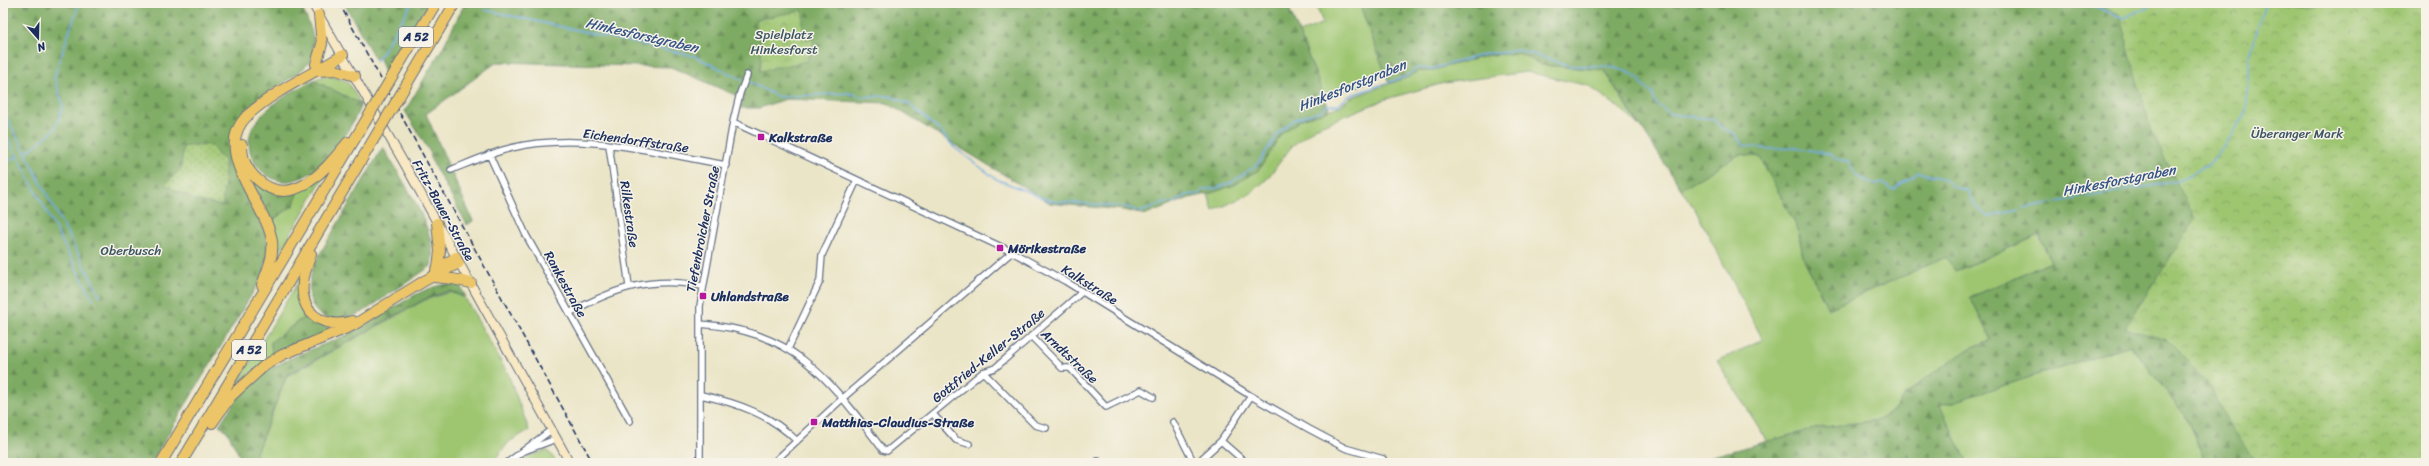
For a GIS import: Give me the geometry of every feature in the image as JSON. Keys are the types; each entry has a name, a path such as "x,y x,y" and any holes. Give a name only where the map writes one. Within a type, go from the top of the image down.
{"highway":[{"name":"A 52","path":"161,463 436,3"},
{"name":"A 52","path":"182,463 456,3"},
{"path":"317,67 322,44 319,15"},
{"path":"252,311 268,270 272,254 272,241 268,227 239,169 236,142 240,127 247,116 259,107 341,52"},
{"path":"317,67 336,70 355,76"},
{"path":"259,107 245,130 242,153 251,173 261,182 273,188 286,190 297,188 318,176 365,122"},
{"path":"436,223 440,251 438,267"},
{"path":"317,236 306,269 303,293 306,304 311,312 328,324 338,325 364,318"},
{"path":"424,281 438,267 458,260"},
{"path":"182,463 231,396 264,366 282,355 335,334 424,281 434,277 458,260"},
{"path":"434,277 454,278 471,284"}],"main road":[{"name":"Fritz-Bauer-Straße","path":"312,3 355,76 458,260 551,430"},
{"path":"551,430 570,463"}],"street":[{"name":"Tiefenbroicher Straße","path":"700,463 700,324 702,286 733,122 747,75"},
{"name":"Kalkstraße","path":"733,122 1012,252 1082,292 1251,396 1345,448 1382,459"},
{"name":"Eichendorffstraße","path":"452,170 489,154 512,148 548,143 579,142 609,145 726,165"},
{"name":"Rilkestraße","path":"609,145 629,286"},
{"name":"Rankestraße","path":"489,154 526,235 630,421"},
{"path":"788,349 820,281 822,255 857,180"},
{"path":"773,463 843,398 1012,252"},
{"path":"569,312 599,297 629,286 670,282 702,286"},
{"name":"Gottfried-Keller-Straße","path":"843,398 882,450 891,450 983,372 995,368 1082,292"},
{"path":"700,324 744,330 788,349 819,372 843,398"},
{"name":"Arndtstraße","path":"1031,336 1062,368 1070,368 1106,407 1142,390 1152,397"},
{"path":"983,372 1035,425 1046,428"},
{"path":"701,395 735,403 756,412 785,429 797,441"},
{"path":"1197,463 1220,441 1251,396"},
{"path":"933,414 956,440 969,444"},
{"path":"1173,422 1194,463"},
{"path":"507,463 551,430"},
{"path":"519,454 556,439"},
{"path":"1220,441 1245,462"}],"green space":[{"name":"Oberbusch","path":"3,3 299,3 309,24 314,40 313,52 309,62 301,70 260,98 249,108 245,113 232,157 236,177 265,231 267,254 262,277 151,463 3,463"},
{"path":"344,3 429,3 385,72 379,56 375,59"},
{"path":"465,3 1287,3 1329,108 1322,113 1301,119 1281,134 1259,170 1234,185 1208,194 1189,198 1146,215 1123,210 1050,203 887,103 786,99 759,108 740,108 744,95 735,95 671,67 497,62 426,114 473,221 467,225 430,158 431,154 405,111 443,47"},
{"path":"1315,3 1359,3 1386,74 1359,86 1324,96 1299,33 1323,23"},
{"path":"1359,3 2426,3 2426,463 2206,463 2185,415 2130,345 1940,406 1968,463 1720,463 1709,457 1817,428 1879,420 1892,412 1906,394 1930,375 1972,347 1991,340 1970,297 2051,262 2040,235 1955,271 1946,257 1828,309 1803,257 1798,229 1760,157 1740,154 1681,189 1604,70 1542,65 1519,53 1489,55 1429,71 1418,71 1409,77 1389,83"},
{"name":"Überanger Mark","path":"2091,3 2423,3 2426,6 2426,463 2258,463 2233,432 2210,387 2184,357 2167,340 2125,328 2195,219 2151,131 2119,14"},
{"name":"Spielplatz Hinkesforst","path":"803,10 803,27 806,37 814,40 807,61 760,71 761,45 755,20"},
{"path":"1519,53 1542,65 1604,70 1639,126 1622,110 1589,86 1527,72 1444,83 1386,99 1315,128 1292,146 1267,179 1250,194 1213,211 1208,194 1234,185 1259,170 1281,134 1301,119 1340,106 1350,98 1408,77 1418,71 1429,71 1489,55"},
{"path":"327,75 347,81 361,104 313,80"},
{"path":"313,80 361,104 342,140 323,163 312,172 300,178 288,181 278,180 261,170 255,162 249,143 250,133 260,117 274,104 289,93"},
{"path":"192,145 212,145 218,155 224,159 225,181 222,206 195,200 165,185 181,169 183,147"},
{"path":"383,147 417,205 424,221 430,237 432,252 431,266 363,312 347,318 334,319 323,316 316,311 311,302 309,290 315,262"},
{"path":"1740,154 1761,157 1798,229 1803,257 1828,309 1946,257 1956,271 2039,235 2051,262 1970,297 1991,340 1972,347 1906,394 1892,412 1879,420 1817,428 1768,442 1717,361 1763,340 1696,211 1681,189"},
{"path":"327,171 273,264 270,222 294,205 297,192"},
{"path":"256,182 297,192 294,205 270,222 251,189"},
{"path":"302,275 308,314 271,342 272,357 237,384"},
{"path":"447,284 460,286 466,297 449,291 425,299 287,375 252,463 243,463 227,431 219,425 238,399 254,381 271,368 283,362 359,329 412,296"},
{"path":"450,292 465,298 508,374 529,430 509,442 492,463 252,463 287,376 425,300"},
{"path":"308,314 328,328 328,335 272,357 271,342"},
{"path":"2130,345 2185,415 2206,463 1968,463 1939,406"},
{"path":"547,450 558,463 517,463 524,458"}],"waterway":[{"path":"27,152 54,130 57,124 63,105 54,77 79,3"},
{"path":"376,62 412,3"},
{"path":"2085,3 2124,18 2156,3"},
{"name":"Hinkesforstgraben","path":"2023,208 2178,181 2208,165 2224,147 2246,113 2249,58 2265,3"},
{"path":"2422,3 2426,7"},
{"name":"Hinkesforstgraben","path":"485,10 694,56 743,80"},
{"name":"Hinkesforstgraben","path":"747,81 779,97 849,93 862,97 890,96 909,104 937,128 955,148 996,179 1051,201 1126,207 1141,212 1165,203 1173,203 1186,195 1199,194 1205,189 1217,188 1232,182 1257,165 1279,132 1295,119 1320,111 1327,105 1338,105 1349,96 1407,76 1417,68 1431,69 1489,53 1502,53 1516,49 1570,66 1603,66 1625,70 1639,79 1644,87 1652,93 1656,104 1671,114 1712,119 1724,130 1733,132 1743,145 1768,149 1799,148 1830,154 1836,159 1848,162 1856,176 1876,185 1883,183 1890,189 1895,189 1918,172 1944,179 1954,187 1968,191 1975,205 1988,217 2018,210"},
{"path":"3,110 100,296"},
{"path":"3,129 93,300"},
{"path":"3,163 16,157"}],"railway":[{"path":"339,3 593,463"}],"place":[{"name":"Kalkstraße","path":"761,137"},
{"name":"Mörikestraße","path":"1000,248"},
{"name":"Uhlandstraße","path":"703,296"},
{"name":"Matthias-Claudius-Straße","path":"814,422"}]}
